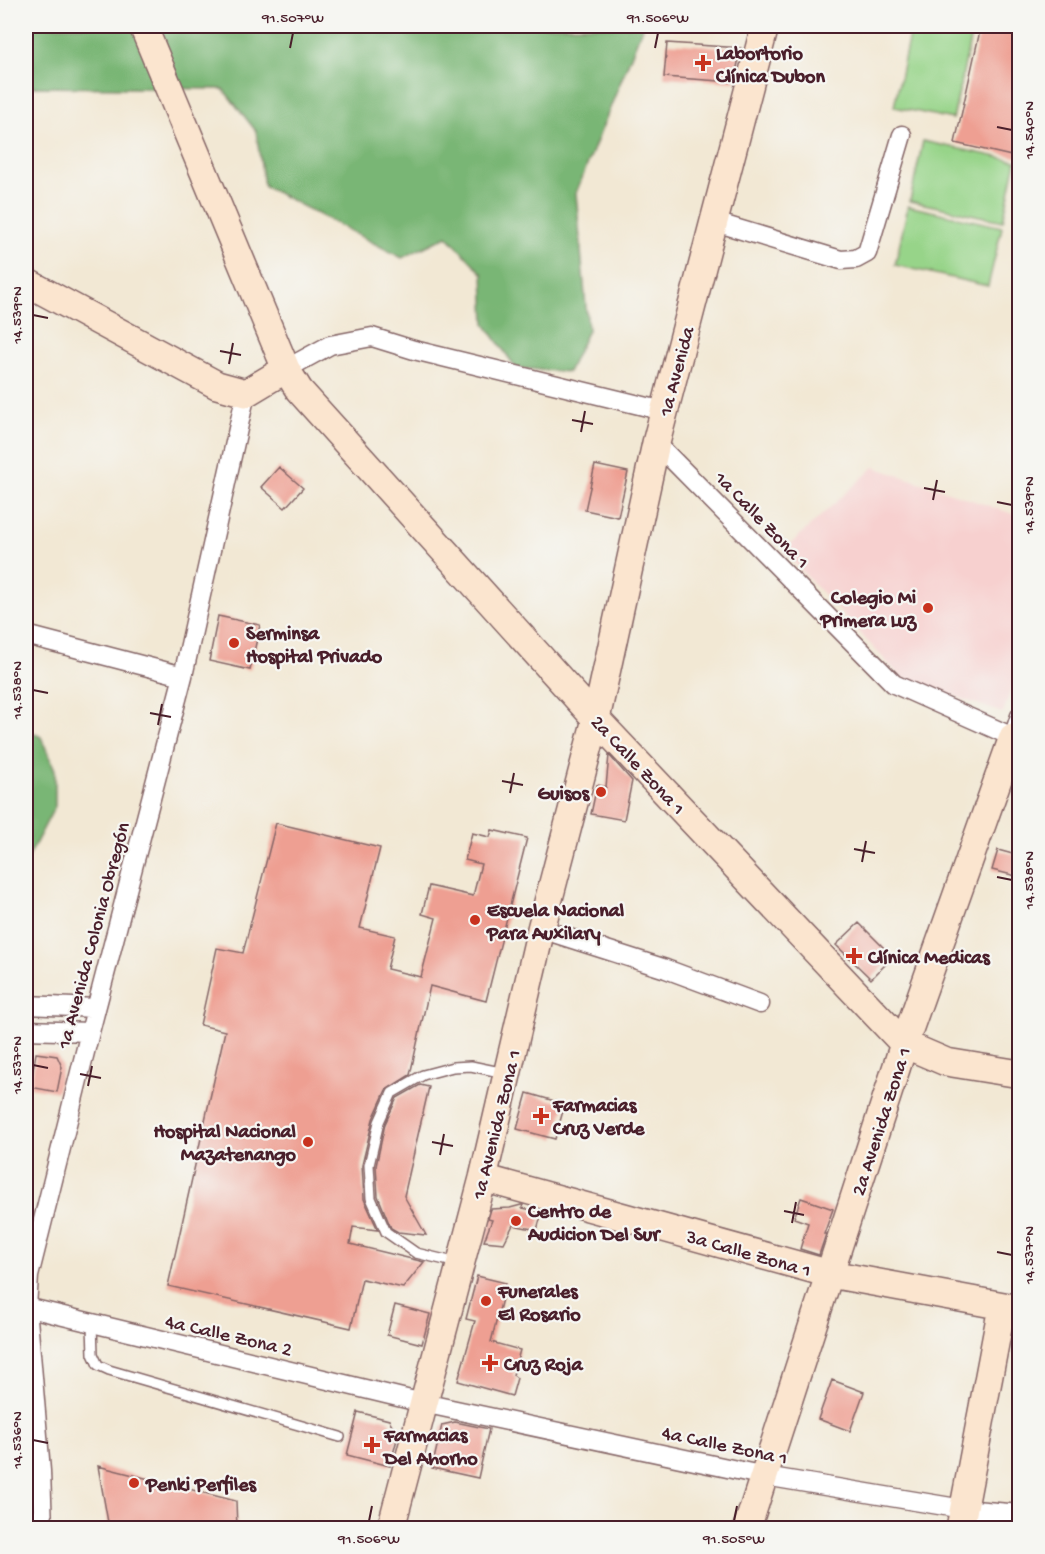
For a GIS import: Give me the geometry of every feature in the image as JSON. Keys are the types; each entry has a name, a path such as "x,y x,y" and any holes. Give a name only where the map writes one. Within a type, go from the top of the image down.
{"main road":[{"name":"2a Calle Zona 1","path":"143,26 293,379 596,719 904,1044 946,1062 1020,1074"},
{"name":"1a Avenida","path":"596,719 656,443 765,26"},
{"path":"26,282 217,385 246,393 293,379"},
{"name":"1a Avenida Zona 1","path":"391,1528 483,1178 542,929 596,719"},
{"name":"2a Avenida Zona 1","path":"747,1528 904,1044 1017,730"},
{"name":"3a Calle Zona 1","path":"483,1178 830,1275 1011,1308"},
{"path":"962,1519 1011,1308"}],"street":[{"path":"715,222 841,260 856,260 867,253 902,135"},
{"path":"293,379 330,345 372,337 414,350 664,411"},
{"name":"1a Avenida Colonia Obregón","path":"43,1528 41,1471 26,1307 30,1254 183,676 246,393"},
{"name":"1a Calle Zona 1","path":"656,443 894,684 1017,730"},
{"path":"26,635 183,676"},
{"path":"542,929 666,969 760,1004"},
{"path":"26,1005 96,1008"},
{"path":"26,1030 90,1032"},
{"name":"4a Calle Zona 2","path":"26,1307 92,1325 423,1403"},
{"name":"4a Calle Zona 1","path":"423,1403 962,1519 1020,1514"}],"lane":[{"path":"460,1264 416,1253 386,1232 371,1198 369,1165 379,1122 392,1093 423,1075 453,1067 471,1066 507,1073"},
{"path":"92,1325 93,1354 98,1365 109,1370 340,1437"}],"shaded area":[{"name":"Colegio Mi Primera Luz","path":"874,467 1019,516 1019,665 1003,713 902,678 783,551"}],"green space":[{"path":"26,26 643,26 576,193 588,330 568,372 516,368 485,324 483,274 447,236 402,258 264,186 256,131 223,89 31,87 26,103"},
{"path":"911,26 973,26 953,119 894,107"},
{"path":"923,141 1016,161 1003,221 910,201"},
{"path":"908,206 1002,227 988,286 895,265"},
{"path":"26,729 41,737 55,770 55,806 26,862"}],"building":[{"path":"981,26 1020,26 1020,158 955,143"},
{"name":"Labortorio Clínica Dubon","path":"667,43 741,48 734,82 664,77"},
{"path":"595,465 628,472 618,517 585,510"},
{"path":"279,467 303,488 285,508 261,487"},
{"name":"Serminsa Hospital Privado","path":"218,616 260,625 250,670 209,661"},
{"path":"609,755 632,781 624,820 591,814 597,785 606,787"},
{"name":"Hospital Nacional Mazatenango","path":"276,823 380,848 360,928 395,936 387,969 421,977 436,918 422,914 429,886 473,896 481,864 465,860 472,833 490,837 492,830 527,838 486,1001 430,986 410,1075 386,1090 373,1119 362,1165 364,1199 378,1230 353,1227 350,1244 424,1262 403,1288 362,1279 351,1328 168,1286 225,1031 200,1025 217,948 243,953"},
{"path":"998,850 1020,856 1020,877 992,870"},
{"path":"859,923 893,957 871,979 836,945"},
{"path":"36,1053 57,1056 62,1067 57,1092 30,1087"},
{"path":"420,1085 429,1087 404,1196 426,1235 398,1232 391,1228 378,1196 376,1166 385,1124 397,1098"},
{"name":"Farmacias Cruz Verde","path":"527,1093 565,1104 555,1139 517,1129"},
{"path":"801,1198 833,1209 819,1255 800,1249 808,1223 794,1218"},
{"name":"Centro de Audicion Del Sur","path":"523,1205 522,1208 542,1212 537,1230 513,1225 504,1243 484,1241 492,1220 488,1219 491,1209"},
{"path":"477,1276 506,1283 491,1342 520,1350 513,1375 517,1378 512,1396 458,1381 475,1321 466,1319"},
{"path":"395,1305 430,1314 422,1344 387,1335"},
{"path":"832,1380 864,1392 850,1431 818,1419"},
{"name":"Farmacias Del Ahorho","path":"358,1412 389,1420 398,1435 390,1466 347,1455"},
{"path":"455,1422 489,1429 478,1478 432,1468 442,1425"},
{"name":"Penki Perfiles","path":"98,1466 236,1501 237,1528 109,1528"}],"place":[{"name":"Labortorio Clínica Dubon","path":"703,63"},
{"name":"Colegio Mi Primera Luz","path":"928,608"},
{"name":"Serminsa Hospital Privado","path":"234,643"},
{"name":"Guisos","path":"601,792"},
{"name":"Escuela Nacional Para Auxilary","path":"475,920"},
{"name":"Clínica Medicas","path":"854,956"},
{"name":"Farmacias Cruz Verde","path":"541,1116"},
{"name":"Hospital Nacional Mazatenango","path":"308,1142"},
{"name":"Centro de Audicion Del Sur","path":"516,1221"},
{"name":"Funerales El Rosario","path":"486,1301"},
{"name":"Cruz Roja","path":"490,1363"},
{"name":"Farmacias Del Ahorho","path":"372,1445"},
{"name":"Penki Perfiles","path":"134,1483"}]}
